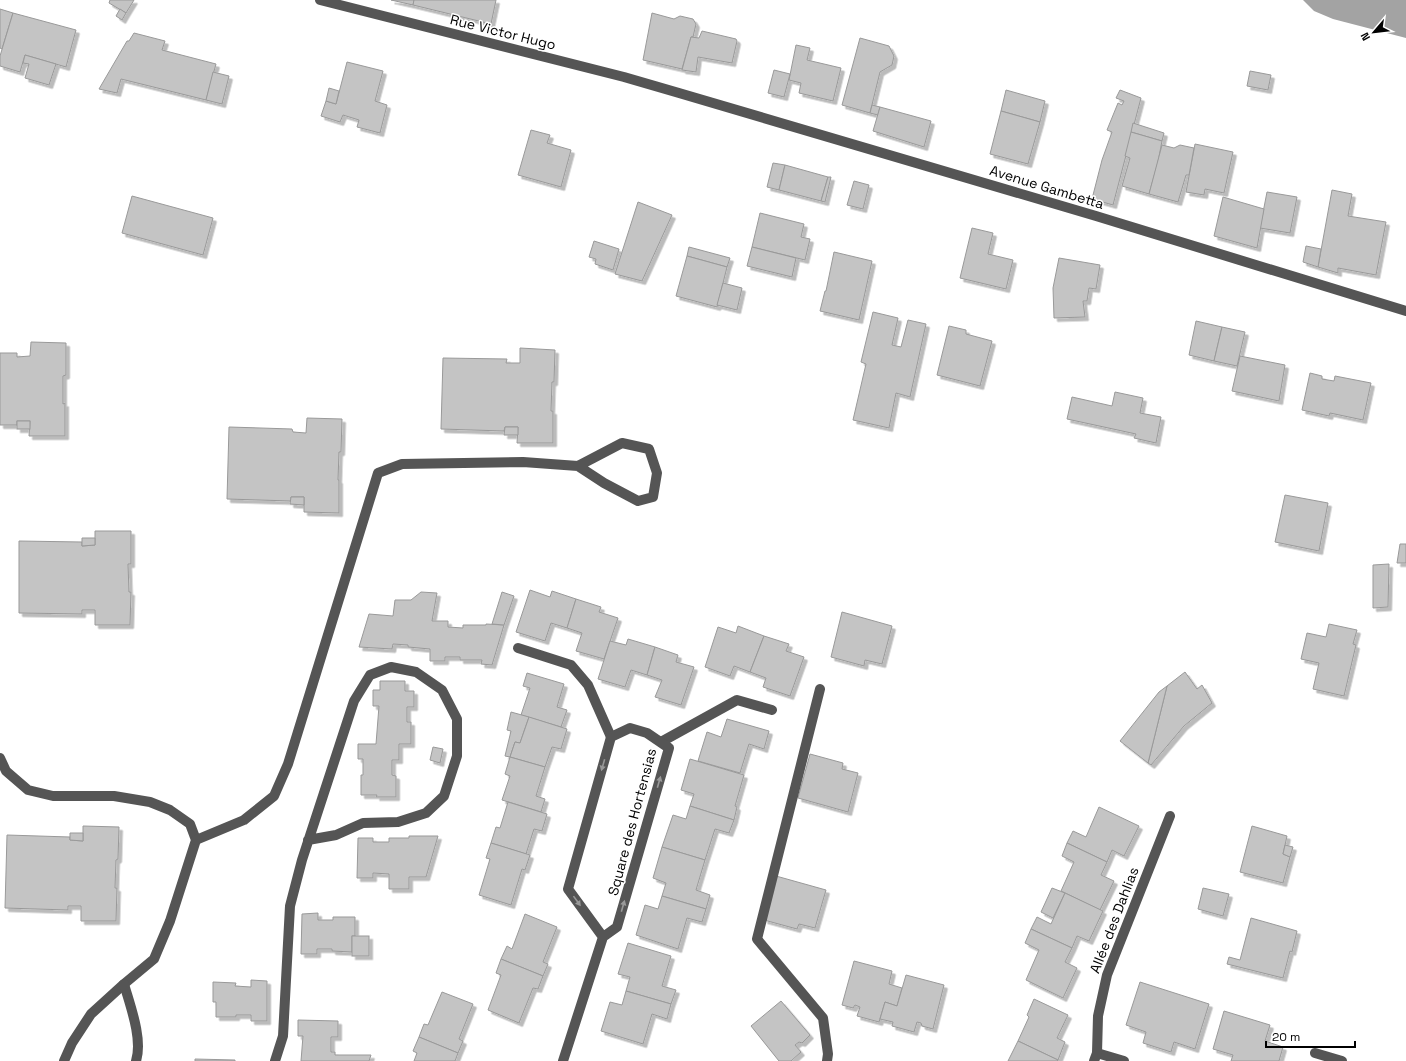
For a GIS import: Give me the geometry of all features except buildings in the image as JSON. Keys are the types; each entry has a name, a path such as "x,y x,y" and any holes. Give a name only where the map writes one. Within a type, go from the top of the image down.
{"street":[{"name":"Rue Victor Hugo","path":"320,0 624,77 679,93"},
{"name":"Avenue Gambetta","path":"679,93 1096,216 1406,311"},
{"path":"196,840 244,820 274,796 288,764 378,473 402,464 523,462 578,466 604,483 638,501 653,497 657,472 649,449 622,443 578,466"},
{"path":"518,648 571,665 588,685 611,736 568,889 603,937 564,1061"},
{"path":"275,1061 283,1036 290,906 308,840 354,701 370,675 391,667 416,672 442,690 457,719 457,756 444,796 426,813 398,822 363,823 336,835 308,840"},
{"path":"820,689 757,940 823,1018 828,1054 827,1061"},
{"path":"661,742 737,700 772,710"},
{"name":"Square des Hortensias","path":"603,937 617,927 669,748 647,733 630,728 611,736"},
{"path":"0,758 6,771 28,790 53,796 114,796 150,802 170,810 190,824 196,840 170,921 154,959 91,1014 72,1043 64,1061"},
{"name":"Allée des Dahlias","path":"1095,1057 1098,1016 1107,975 1170,816"},
{"path":"124,984 136,1022 138,1055 136,1061"},
{"path":"1315,1054 1342,1061"},
{"path":"1095,1057 1124,1061"}],"shaded area":[{"path":"1303,0 1406,0 1406,38 1333,19 1314,11"}]}
